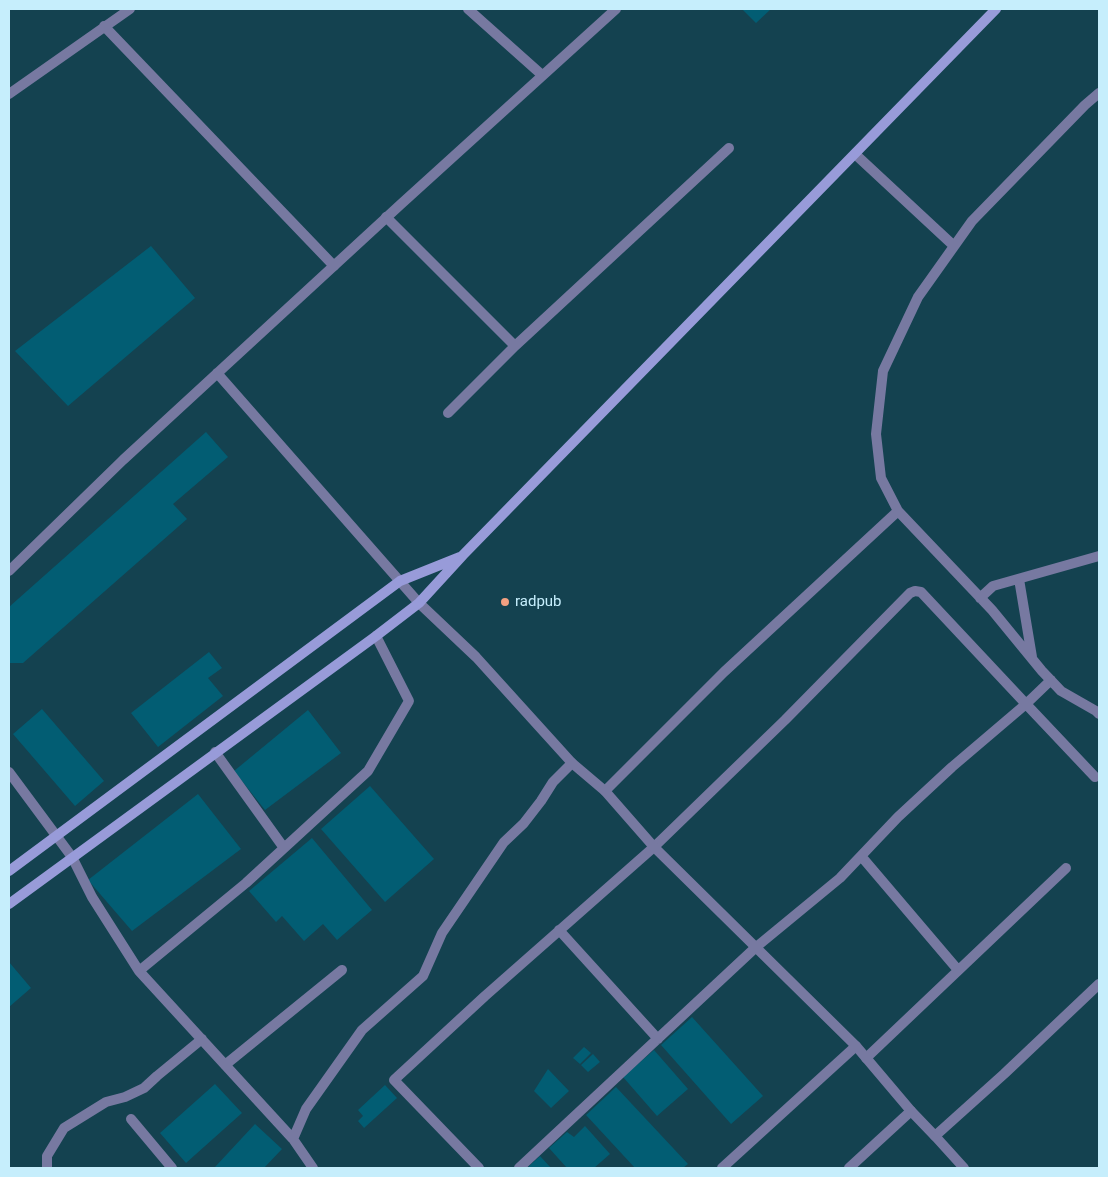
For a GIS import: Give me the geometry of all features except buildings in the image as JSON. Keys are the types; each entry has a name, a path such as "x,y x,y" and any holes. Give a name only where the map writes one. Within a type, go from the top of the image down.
{"main road":[{"path":"9,904 376,636 419,602 996,9"},
{"path":"9,871 400,581 463,555"}],"street":[{"path":"9,94 130,9"},
{"path":"468,9 542,75"},
{"path":"9,571 123,460 616,9"},
{"path":"104,26 334,266"},
{"path":"1099,93 972,221 918,296 884,371 876,434 881,478 898,511 980,598 1061,691 1099,714"},
{"path":"448,413 515,346 729,148"},
{"path":"855,154 954,246"},
{"path":"386,218 515,346"},
{"path":"217,373 419,602 476,657 572,763 605,791 654,847 856,1046 911,1112 964,1168"},
{"path":"605,791 724,672 898,511"},
{"path":"980,598 993,586 1099,556"},
{"path":"1019,580 1032,659"},
{"path":"478,1168 394,1080 485,996 654,847 785,720 910,593 921,592 1096,777"},
{"path":"139,971 246,883 368,771 409,701 376,636"},
{"path":"519,1168 755,948 840,878 905,810 1052,680"},
{"path":"215,752 284,848"},
{"path":"293,1139 306,1110 362,1030 423,976 442,933 504,842 524,823 553,782 572,763"},
{"path":"9,772 72,857 92,897 139,971 293,1139 310,1167"},
{"path":"861,856 958,970"},
{"path":"866,1058 1066,868"},
{"path":"559,930 658,1040"},
{"path":"225,1065 342,970"},
{"path":"935,1136 1099,984"},
{"path":"47,1168 47,1156 64,1128 106,1102 144,1088 202,1040"},
{"path":"722,1168 856,1046"},
{"path":"849,1168 911,1112"},
{"path":"130,1119 172,1168"}],"place":[{"name":"radpub","path":"505,602"}]}
